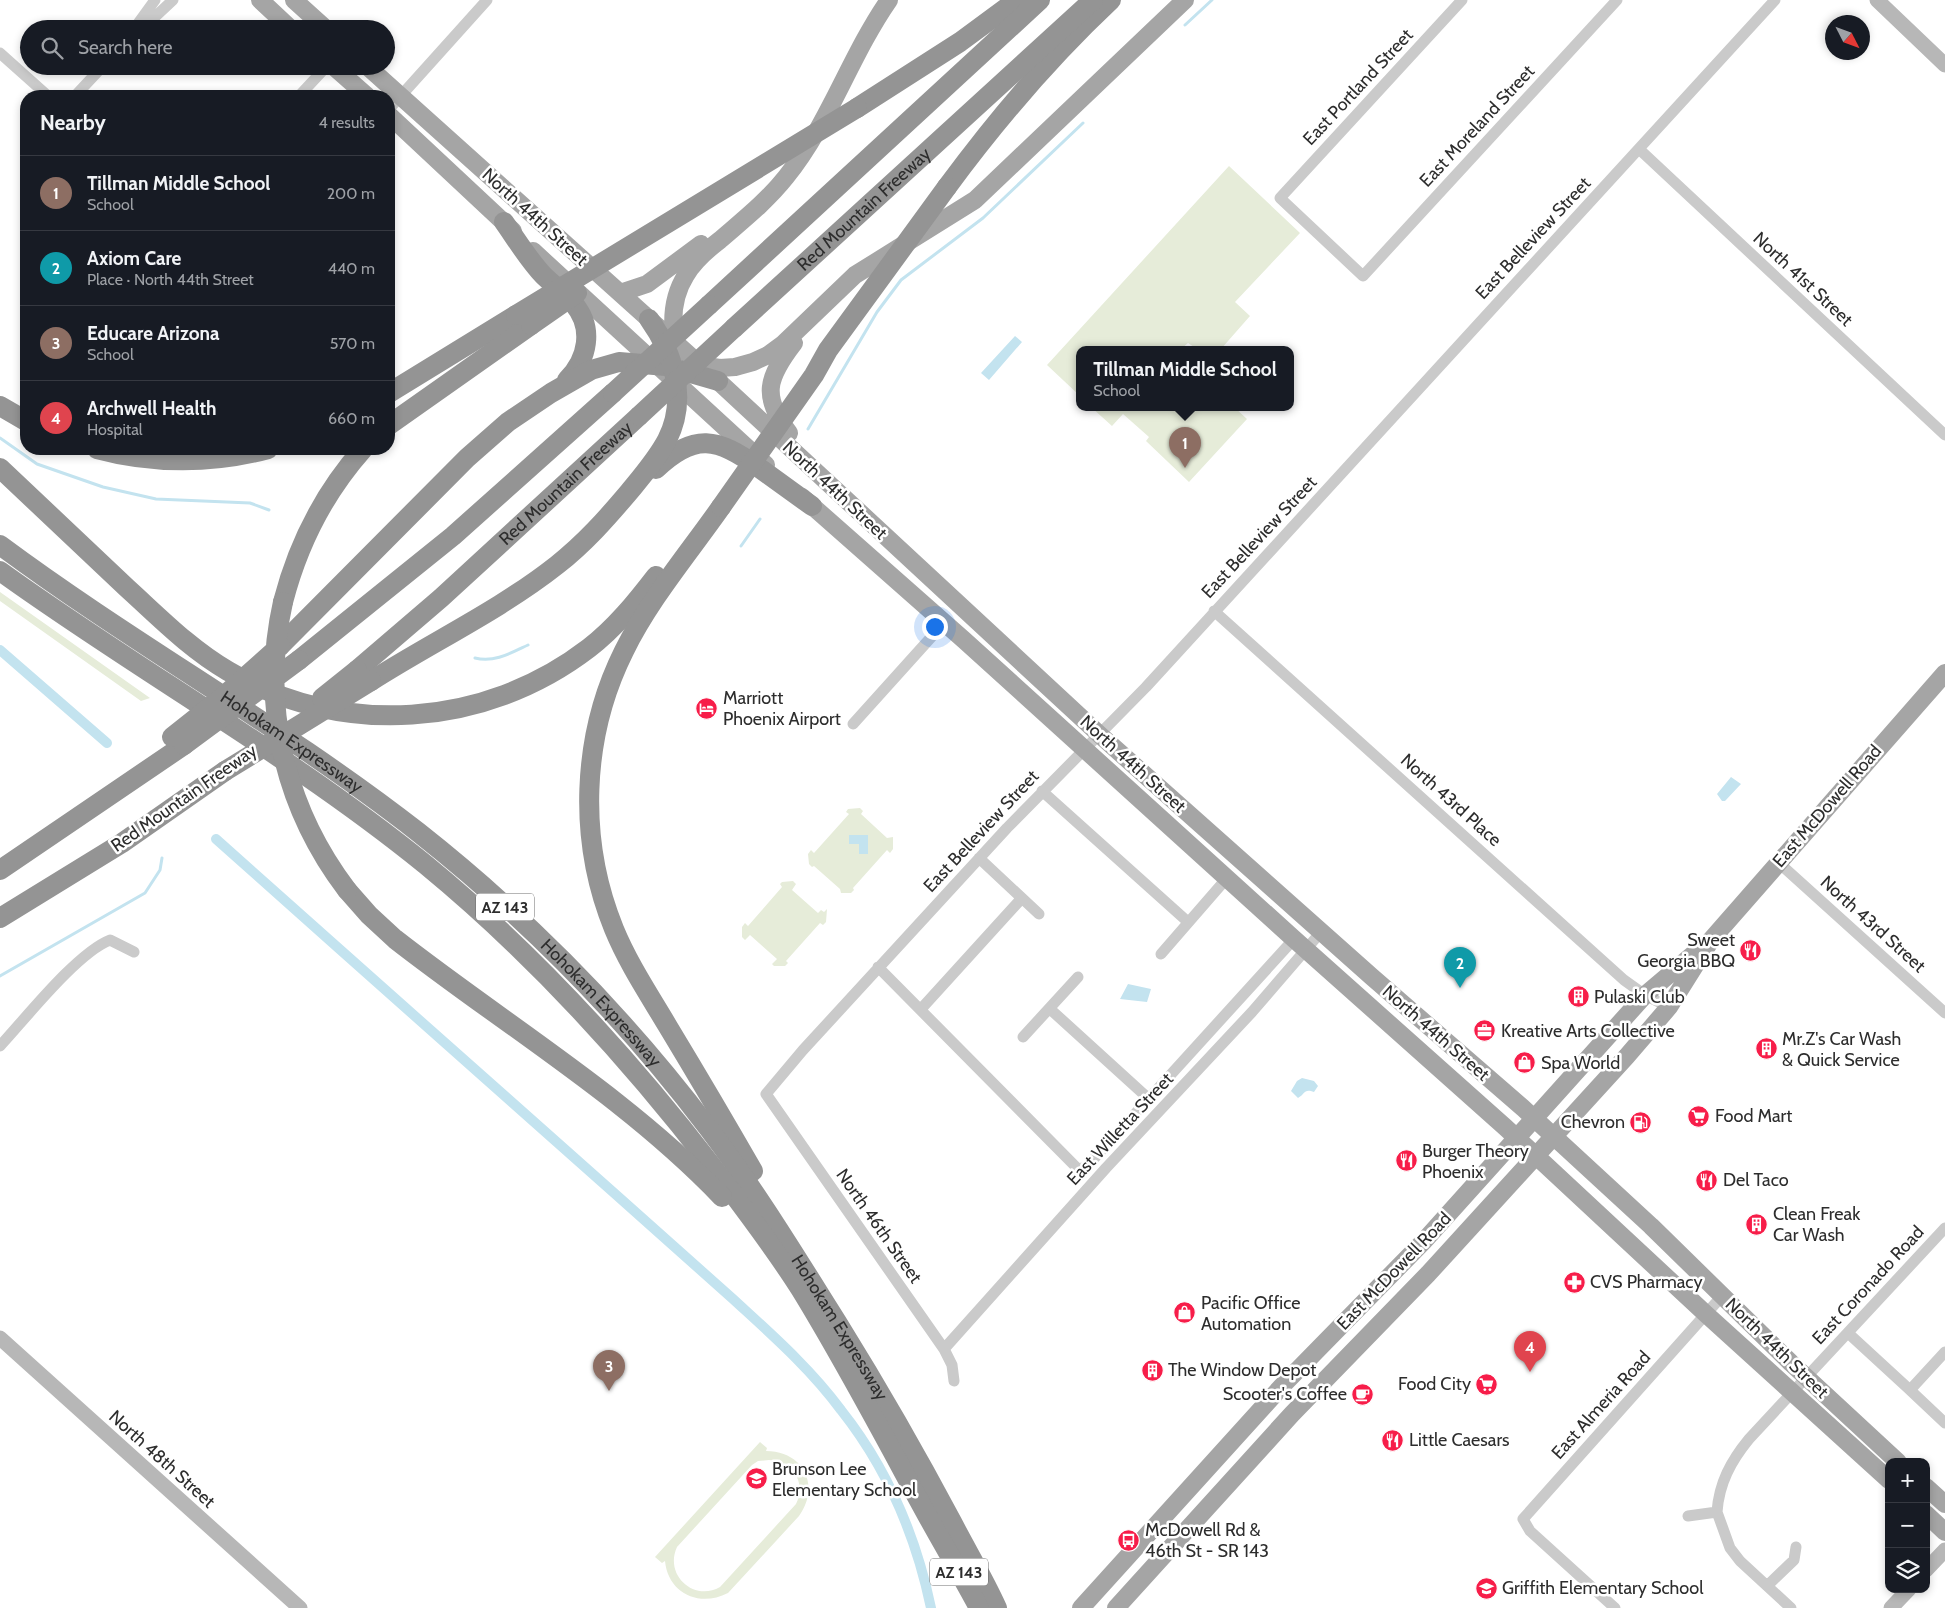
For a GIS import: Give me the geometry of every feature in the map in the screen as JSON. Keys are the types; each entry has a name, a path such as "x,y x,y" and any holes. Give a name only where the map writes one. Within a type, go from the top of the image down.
{"highway":[{"path":"395,420 524,320 725,188 857,108 960,42 1017,0"},
{"name":"Red Mountain Freeway","path":"178,741 299,660 453,536 534,466 1040,0"},
{"name":"Red Mountain Freeway","path":"0,918 122,842 364,675 441,598 1093,0"},
{"path":"0,468 168,625 215,663 246,681 282,697 317,708 369,716 423,715 469,706 514,692 560,668 588,648 623,616 716,503 814,375 828,350 947,187 1018,94 1049,60 1112,0"},
{"path":"504,222 542,274 575,305 584,324 586,345 582,360 572,376 551,393"},
{"path":"617,506 658,455 668,438 674,418 677,364 649,319"},
{"path":"395,390 524,320"},
{"path":"0,870 70,824 142,759 178,741 280,646 467,458 508,422 582,375 609,364 635,362 677,364 718,381"},
{"path":"0,406 20,418"},
{"path":"364,675 541,577 574,551 617,506 676,451 694,444 707,442 719,444 738,453 812,506"},
{"path":"126,455 182,460 236,455"},
{"path":"359,455 341,476 314,519 295,561 283,602 275,647 274,682 280,744 291,785 303,817 324,856 347,890 369,915 395,939 592,1082 691,1166 728,1203 749,1228 836,1351"},
{"path":"716,503 638,625 612,680 598,726 590,775 590,821 595,867 608,915 626,956 789,1231 854,1336 884,1397"},
{"name":"Hohokam Expressway","path":"0,545 113,625 307,751 365,792 449,858 536,936 626,1029 712,1133 791,1250 884,1397 993,1606"},
{"name":"Hohokam Expressway","path":"0,571 90,634 342,801 426,866 505,935 605,1036 675,1119 780,1259 836,1351 939,1537 993,1606"},
{"path":"939,1537 967,1608"}],"main road":[{"path":"260,0 282,20"},
{"path":"294,0 316,20"},
{"path":"677,364 674,308 678,290 685,276 701,256 765,200 787,177 806,150 863,42 889,0"},
{"path":"824,478 775,412 770,389 772,377 781,359 830,298 862,270 960,211 988,189 1185,0"},
{"path":"343,75 360,90"},
{"name":"North 44th Street","path":"374,75 385,90"},
{"name":"North 44th Street","path":"395,104 649,319"},
{"name":"North 44th Street","path":"395,121 633,343 677,364 727,368 744,365 760,359 783,344 830,298"},
{"path":"620,293 647,284 765,200"},
{"name":"North 44th Street","path":"677,364 700,404 1517,1138 1706,1314 1885,1476"},
{"name":"North 44th Street","path":"718,381 1100,735 1554,1136 1651,1226 1806,1377 1894,1458"},
{"path":"942,590 944,622 964,624 1036,675"},
{"name":"East McDowell Road","path":"1116,1608 1333,1371 1428,1274 1669,1007 1711,940 1945,673"},
{"name":"East McDowell Road","path":"1081,1608 1314,1353 1403,1263 1645,995 1711,940"},
{"path":"1334,1334 1355,1349"},
{"path":"1314,1353 1333,1371"},
{"path":"1197,1480 1228,1485"},
{"path":"1930,1491 1945,1504"},
{"path":"1930,1518 1945,1532"},
{"path":"1132,1552 1154,1567"},
{"path":"1098,1608 1119,1567"}],"street":[{"path":"141,20 155,0"},
{"path":"152,20 173,0"},
{"path":"395,102 487,0"},
{"name":"East Portland Street","path":"1363,276 1280,198 1462,0"},
{"name":"East Moreland Street","path":"1363,276 1617,0"},
{"name":"East Belleview Street","path":"766,1094 790,1064 878,967 1042,791 1100,735 1775,0"},
{"path":"1877,0 1945,65"},
{"path":"0,53 20,71"},
{"path":"25,75 41,90"},
{"path":"81,90 95,75"},
{"path":"305,90 319,75"},
{"name":"North 41st Street","path":"1639,149 1945,435"},
{"name":"North 43rd Place","path":"1214,611 1624,980 1645,995 1669,1007"},
{"path":"853,724 944,622"},
{"path":"1042,791 1188,922"},
{"path":"979,858 1039,914"},
{"name":"North 43rd Street","path":"1778,862 1945,1013"},
{"path":"1161,954 1226,878"},
{"path":"921,1009 1022,898"},
{"name":"East Willetta Street","path":"944,1349 1106,1168 1252,1012 1300,945 1321,932"},
{"path":"0,1046 57,984 99,944 110,940 134,952"},
{"path":"878,967 951,1040 953,1045 1078,1169 1086,1167 1148,1099 1300,945"},
{"path":"1023,1037 1078,977"},
{"path":"1050,1008 1148,1099"},
{"name":"North 46th Street","path":"766,1094 944,1349 952,1365 954,1381"},
{"name":"East Coronado Road","path":"1717,1512 1722,1484 1732,1460 1792,1392 1945,1228"},
{"name":"East Almeria Road","path":"1615,1608 1530,1531 1523,1519 1722,1296"},
{"path":"1848,1334 1945,1423"},
{"name":"North 48th Street","path":"0,1338 292,1605"},
{"path":"1910,1390 1945,1352"},
{"path":"1688,1516 1717,1512 1730,1548 1791,1608"},
{"path":"1767,1586 1794,1560 1796,1547"},
{"path":"1930,1566 1945,1550"},
{"path":"1891,1608 1904,1593"}],"green space":[{"path":"1229,166 1300,233 1235,302 1250,316 1224,346 1192,346 1188,343 1184,346 1076,346 1076,392 1047,365"},
{"path":"1095,411 1238,411 1247,419 1189,482 1146,441 1149,437 1123,414 1112,426"},
{"path":"0,592 150,698 141,701 0,601"},
{"path":"860,808 863,811 861,814 887,838 893,837 893,849 890,853 887,850 853,888 854,890 851,893 841,893 840,889 814,866 812,867 809,864 808,854 811,850 814,853 849,814 846,812 848,809"},
{"path":"793,881 796,884 792,890 818,913 821,910 824,912 827,909 826,922 823,925 820,923 786,961 788,963 785,966 774,966 772,964 777,959 750,935 745,940 742,937 742,927 745,923 748,926 782,887 780,884 782,882"},
{"path":"760,1442 767,1448 766,1451 790,1457 799,1463 805,1472 808,1482 808,1493 799,1516 728,1593 706,1599 687,1595 672,1582 667,1572 665,1561 662,1563 655,1557","holes":["769,1460 791,1469 798,1480 800,1488 796,1504 720,1587 710,1591 700,1591 684,1583 678,1576 675,1567 674,1557 677,1547 752,1465 758,1461"]}],"water":[{"path":"1015,336 1022,342 989,380 981,373"},
{"path":"1731,777 1741,784 1725,801 1722,801 1717,794"},
{"path":"849,835 868,835 868,854 859,854 859,844 849,844"},
{"path":"1128,984 1151,989 1147,1002 1120,999"},
{"path":"1302,1078 1314,1081 1318,1086 1314,1092 1306,1091 1298,1098 1291,1091 1297,1081"}],"waterway":[{"path":"1185,25 1212,0"},
{"path":"808,429 877,312 901,280 983,218 1083,123"},
{"path":"0,438 20,452"},
{"path":"24,455 37,464 103,487 156,499 250,503 269,510"},
{"path":"741,546 760,519"},
{"path":"475,658 496,658 528,645"},
{"path":"0,650 107,743"},
{"path":"216,839 776,1338 803,1366 829,1395 857,1432 886,1479 908,1529 925,1581 931,1608"},
{"path":"0,976 145,893 160,870 162,858"}],"place":[{"name":"Tillman Middle School","path":"1185,468"},
{"name":"Marriott Phoenix Airport","path":"707,708"},
{"name":"Sweet Georgia BBQ","path":"1751,950"},
{"name":"Axiom Care","path":"1460,988"},
{"name":"Pulaski Club","path":"1578,997"},
{"name":"Kreative Arts Collective","path":"1485,1031"},
{"name":"Mr.Z's Car Wash & Quick Service","path":"1766,1049"},
{"name":"Spa World","path":"1525,1063"},
{"name":"Food Mart","path":"1699,1116"},
{"name":"Chevron","path":"1641,1122"},
{"name":"Burger Theory Phoenix","path":"1406,1161"},
{"name":"Del Taco","path":"1707,1180"},
{"name":"Clean Freak Car Wash","path":"1757,1224"},
{"name":"CVS Pharmacy","path":"1574,1282"},
{"name":"Pacific Office Automation","path":"1185,1313"},
{"name":"The Window Depot","path":"1152,1370"},
{"name":"Archwell Health","path":"1530,1372"},
{"name":"Food City","path":"1487,1384"},
{"name":"Educare Arizona","path":"609,1391"},
{"name":"Scooter's Coffee","path":"1363,1394"},
{"name":"Little Caesars","path":"1393,1440"},
{"name":"Brunson Lee Elementary School","path":"756,1479"},
{"name":"McDowell Rd & 46th St - SR 143","path":"1129,1540"},
{"name":"Griffith Elementary School","path":"1486,1588"}]}
